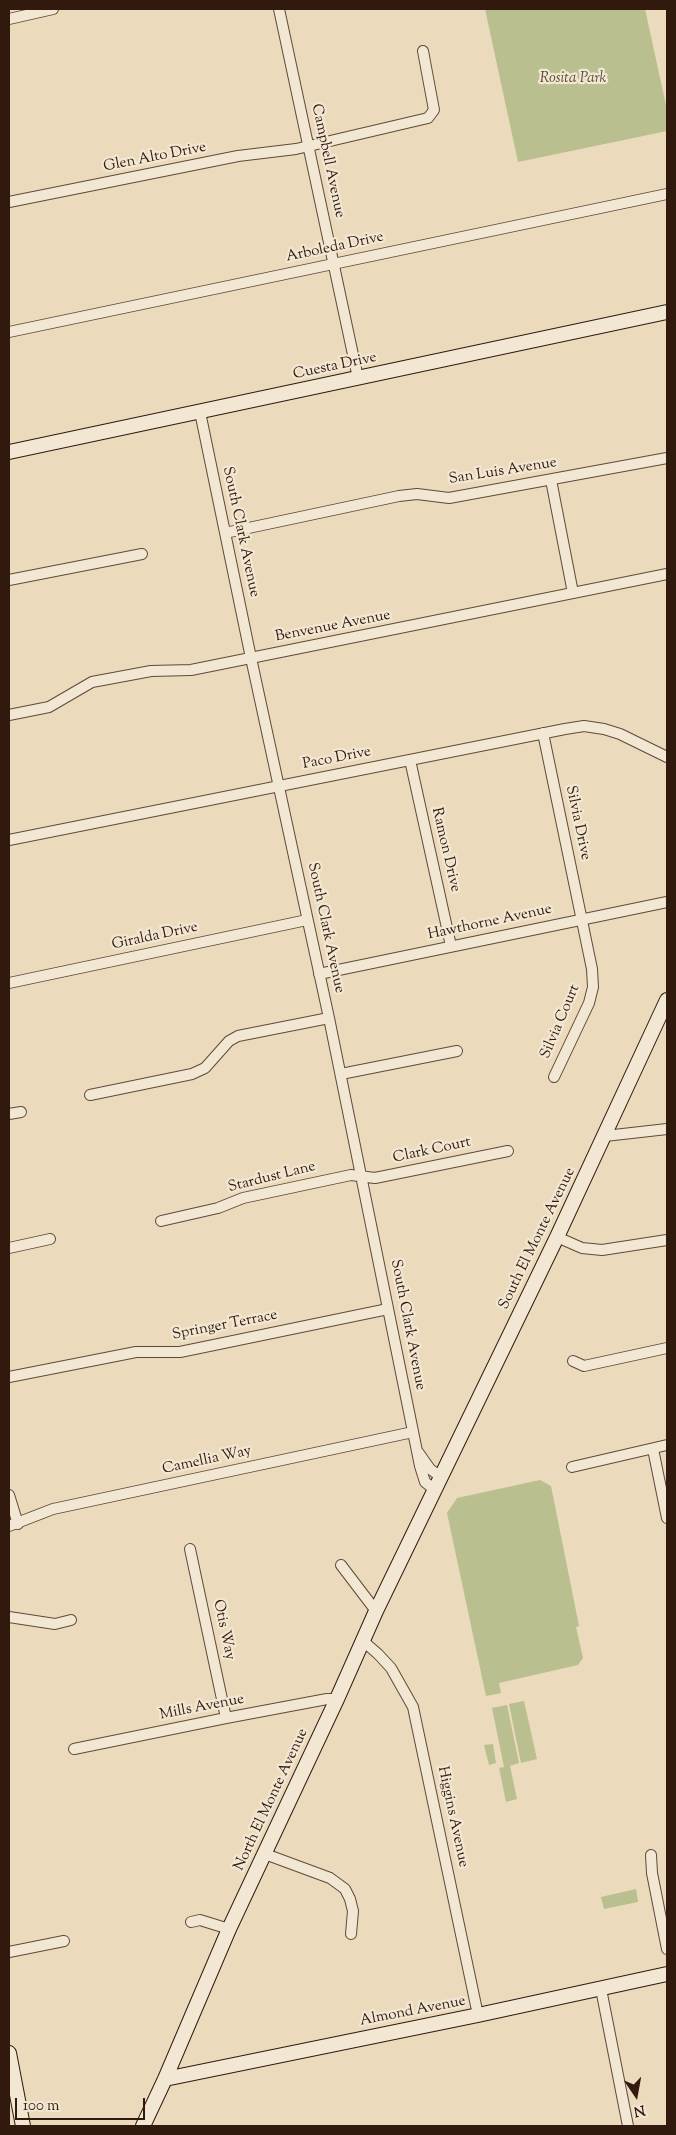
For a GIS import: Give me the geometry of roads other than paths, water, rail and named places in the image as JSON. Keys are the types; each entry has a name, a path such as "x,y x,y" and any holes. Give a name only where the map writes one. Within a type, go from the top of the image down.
{"street":[{"path":"9,18 51,9"},
{"name":"Campbell Avenue","path":"280,9 358,378"},
{"name":"Glen Alto Drive","path":"9,202 238,156 276,153 428,118 434,110 423,51"},
{"name":"Arboleda Drive","path":"9,332 667,194"},
{"name":"Cuesta Drive","path":"9,452 667,312"},
{"name":"South Clark Avenue","path":"200,412 341,1074 417,1451 425,1482 435,1490"},
{"name":"San Luis Avenue","path":"225,533 399,496 417,494 449,498 667,458"},
{"path":"551,480 573,593"},
{"path":"9,580 142,554"},
{"name":"Benvenue Avenue","path":"9,715 49,706 92,682 151,671 191,670 667,574"},
{"name":"Paco Drive","path":"9,840 584,726 620,734 667,757"},
{"name":"Silvia Drive","path":"543,733 582,920"},
{"name":"Ramon Drive","path":"410,760 451,946"},
{"name":"Hawthorne Avenue","path":"319,974 667,902"},
{"name":"Giralda Drive","path":"9,983 307,920"},
{"name":"Silvia Court","path":"554,1077 589,1003 593,986 592,969 582,920"},
{"name":"South El Monte Avenue","path":"435,1490 557,1237 667,1002"},
{"path":"90,1095 192,1074 205,1068 229,1041 238,1036 329,1018"},
{"path":"341,1074 457,1051"},
{"path":"9,1114 21,1112"},
{"path":"605,1136 667,1129"},
{"name":"Clark Court","path":"362,1176 375,1178 508,1151"},
{"name":"Stardust Lane","path":"161,1222 218,1208 242,1198 351,1175 362,1176"},
{"path":"557,1237 582,1248 597,1250 667,1240"},
{"path":"9,1248 50,1239"},
{"name":"Springer Terrace","path":"9,1377 136,1352 180,1352 388,1308"},
{"path":"573,1361 584,1366 667,1348"},
{"name":"Camellia Way","path":"13,1525 53,1509 414,1432"},
{"path":"572,1467 667,1445"},
{"path":"653,1449 667,1518"},
{"name":"South Clark Avenue","path":"417,1451 430,1469 441,1477"},
{"name":"North El Monte Avenue","path":"143,2126 165,2079 228,1929 265,1854 376,1611 435,1490"},
{"path":"9,1495 13,1525"},
{"name":"Otis Way","path":"190,1549 226,1718"},
{"path":"341,1565 376,1611"},
{"path":"9,1617 55,1624 71,1620"},
{"name":"Higgins Avenue","path":"362,1641 391,1668 413,1707 478,2015"},
{"name":"Mills Avenue","path":"74,1749 226,1718 327,1699 337,1699"},
{"path":"265,1854 330,1878 345,1889 353,1911 351,1934"},
{"path":"651,1855 652,1873 667,1949"},
{"path":"191,1922 200,1920 228,1929"},
{"path":"9,1952 64,1941"},
{"name":"Almond Avenue","path":"165,2079 667,1974"},
{"path":"601,1989 628,2126"},
{"path":"9,2054 23,2126"},
{"path":"174,2058 185,2066 211,2069"}],"park label":[{"name":"Rosita Park","path":"573,79"}]}
